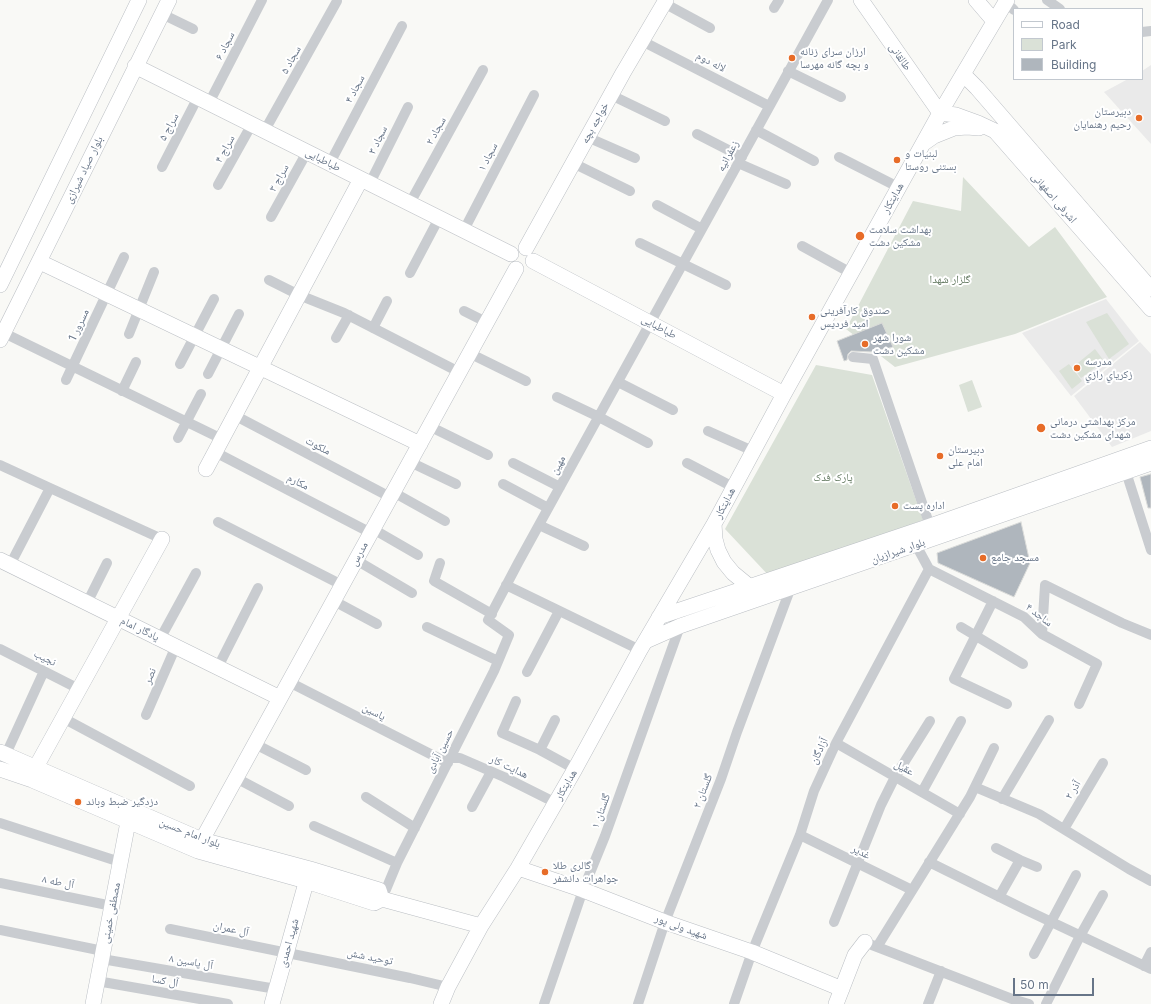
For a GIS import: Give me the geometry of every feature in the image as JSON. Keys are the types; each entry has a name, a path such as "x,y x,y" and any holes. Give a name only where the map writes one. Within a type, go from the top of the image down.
{"main road":[{"path":"0,284 139,0"},
{"name":"بلوار صیاد شیرازی","path":"2,337 169,0"},
{"name":"طالقانی","path":"861,0 940,113"},
{"path":"976,0 994,21"},
{"name":"خواجه بچه","path":"526,248 587,137 665,2"},
{"name":"هدایتکار","path":"441,1004 448,987 481,926 518,868 556,803 643,645 714,524 784,394 940,113 994,21 1009,4"},
{"name":"طباطبایی","path":"135,66 511,254"},
{"name":"اشرفی اصفهانی","path":"963,74 977,88 1151,289"},
{"name":"اشرفی اصفهانی","path":"940,113 978,123 995,131 1151,309"},
{"path":"924,142 934,136 954,128 967,127 995,131"},
{"path":"206,470 299,295 366,181"},
{"path":"520,247 526,248 531,251 533,261 531,266 526,270 521,271 516,269 512,264 510,259 511,254 515,249 520,247"},
{"name":"طباطبایی","path":"533,261 784,394"},
{"path":"40,262 420,444"},
{"name":"مدرس","path":"200,846 516,269"},
{"name":"بلوار شیرازیان","path":"659,617 930,526 1151,448"},
{"name":"بلوار شیرازیان","path":"643,645 680,626 1151,463"},
{"path":"714,524 715,539 718,550 724,562 733,573 750,587"},
{"path":"34,774 63,718 162,539"},
{"name":"یادگار امام","path":"5,562 280,698"},
{"path":"675,611 680,626"},
{"name":"بلوار امام حسین","path":"3,753 34,774 200,846 308,875 374,903 382,899 481,926"},
{"name":"بلوار امام حسین","path":"0,769 34,774"},
{"name":"مصطفی خمینی","path":"93,1004 128,815"},
{"name":"شهید ولی پور","path":"518,868 584,890 665,922 752,952 842,989"},
{"name":"شهید احمدی","path":"272,1004 308,875"},
{"path":"836,1004 855,955 871,945"}],"street":[{"name":"سجاد ۶","path":"204,100 262,0"},
{"name":"زعفرانیه","path":"651,323 828,0"},
{"path":"1047,0 1059,8"},
{"name":"سجاد ۵","path":"258,127 337,1"},
{"path":"665,2 710,28"},
{"path":"162,14 193,29"},
{"name":"سجاد ۴","path":"330,163 402,26"},
{"name":"لاله دوم","path":"642,41 769,106"},
{"name":"سجاد ۲","path":"410,203 483,70"},
{"path":"788,71 841,97"},
{"name":"سجاد ۱","path":"464,230 534,95"},
{"path":"611,95 665,121"},
{"name":"سراج ۵","path":"162,168 204,100"},
{"name":"سجاد ۳","path":"366,181 408,107"},
{"name":"سراج ۴","path":"218,185 258,127"},
{"path":"756,130 814,160"},
{"path":"697,134 740,160 786,184"},
{"path":"587,137 635,158"},
{"name":"سراج ۳","path":"271,217 307,152"},
{"path":"839,157 898,188"},
{"path":"573,163 630,191"},
{"path":"658,205 702,229"},
{"path":"410,273 439,218"},
{"path":"640,243 726,285"},
{"path":"802,246 851,273"},
{"name":"مسرور 1","path":"66,380 124,257"},
{"path":"128,334 154,272"},
{"path":"269,280 299,295 349,315 459,372"},
{"path":"180,364 214,298"},
{"path":"373,328 387,301"},
{"path":"464,311 486,322"},
{"path":"208,374 220,348 239,314"},
{"path":"336,338 349,315"},
{"name":"مهین","path":"490,617 538,525 651,323"},
{"name":"مکارم","path":"2,337 72,366 187,422 218,445 418,555"},
{"path":"469,353 526,381"},
{"path":"853,356 873,359 930,526"},
{"path":"122,390 136,362"},
{"path":"618,382 673,410"},
{"path":"178,438 201,394"},
{"path":"557,397 648,443"},
{"name":"ملکوت","path":"234,415 445,521"},
{"path":"429,426 488,455"},
{"path":"708,431 753,451"},
{"path":"410,462 456,484"},
{"path":"513,463 560,487"},
{"path":"688,463 733,487"},
{"path":"0,465 162,539"},
{"path":"1126,472 1151,550"},
{"path":"503,484 548,508"},
{"path":"5,562 50,488"},
{"path":"218,522 342,585"},
{"path":"538,525 584,546"},
{"path":"916,545 929,569"},
{"path":"356,560 412,593"},
{"path":"87,603 107,563"},
{"path":"440,564 434,581 490,617"},
{"name":"ساجد ۴","path":"929,569 1024,617 1042,634 1097,664 1079,704"},
{"name":"آزادگان","path":"734,1004 752,952 800,836 814,791 836,743 929,569"},
{"path":"160,639 196,573"},
{"path":"506,585 559,611 643,645"},
{"path":"1042,634 1045,585 1122,623 1151,635"},
{"name":"گلستان ۲","path":"638,1004 665,922 721,779 791,587"},
{"path":"218,667 258,588"},
{"path":"334,601 378,624"},
{"path":"993,601 954,679 1007,704"},
{"path":"527,672 559,611"},
{"name":"حسین آبادی","path":"382,899 397,864 498,661 508,635 490,617"},
{"name":"گلستان ۱","path":"544,1004 680,626"},
{"path":"427,627 498,661"},
{"path":"961,627 1023,664"},
{"name":"نصر","path":"146,715 176,646"},
{"name":"نجیب","path":"0,648 79,689"},
{"path":"3,753 44,671"},
{"name":"یاسین","path":"289,682 449,761"},
{"path":"516,701 502,733 540,750 575,769"},
{"path":"63,718 190,786"},
{"path":"540,750 555,720"},
{"path":"1002,798 1049,720"},
{"path":"834,922 881,805 895,777 930,721"},
{"path":"922,792 961,721"},
{"name":"عقیل","path":"836,743 960,814"},
{"path":"255,744 306,770"},
{"path":"994,748 960,814 912,890 871,945 941,971 1006,1001 1029,1004"},
{"name":"هدایت کار","path":"449,761 460,758 556,803"},
{"name":"آذر ۲","path":"1064,829 1103,763"},
{"path":"472,807 491,772"},
{"path":"236,778 289,806"},
{"path":"975,787 1039,814 1128,869 1151,881"},
{"path":"366,797 416,828"},
{"path":"0,823 120,862"},
{"path":"314,826 397,864"},
{"name":"غدیر","path":"800,836 912,890"},
{"path":"996,848 1038,868"},
{"path":"999,897 1020,860"},
{"path":"930,862 999,897 1148,968 1151,952"},
{"path":"1034,954 1076,875"},
{"name":"آل طه ۸","path":"0,883 112,906"},
{"path":"1046,1004 1080,936 1103,895"},
{"name":"آل عمران","path":"170,929 286,952"},
{"name":"آل یاسین ۸","path":"0,930 102,955 276,988"},
{"name":"توحید شش","path":"286,952 448,987"},
{"path":"928,1004 941,971"},
{"name":"آل کسا","path":"97,981 228,1004"}],"shaded area":[{"name":"دبیرستان رحیم رهنمایان","path":"1151,65 1151,144 1104,92 1126,80 1143,80 1143,70"},
{"name":"مدرسه زكرياي رازي","path":"1106,299 1139,341 1071,396 1022,333"},
{"path":"1140,342 1151,354 1151,431 1112,447 1074,396"}],"green space":[{"name":"گلزار شهدا","path":"963,177 1029,247 1055,227 1107,297 1015,334 895,367 846,329 913,201 961,211"},
{"path":"1107,313 1129,344 1109,359 1086,322"},
{"path":"1095,349 1104,361 1081,378 1073,367"},
{"path":"1069,364 1082,381 1072,389 1059,371"},
{"name":"پارک فدک","path":"816,365 872,375 923,520 770,577 725,529"},
{"path":"972,380 982,407 968,412 959,385"}],"building":[{"name":"شورا شهر مشکین دشت","path":"882,323 893,347 873,352 851,351 848,354 847,360 844,361 837,341"},
{"path":"1151,474 1151,508 1148,508 1140,477"},
{"name":"مسجد جامع","path":"1021,522 1030,563 1014,597 938,563 937,553"}],"place":[{"name":"ارزان سرای زنانه و بچه گانه مهرسا","path":"792,58"},
{"name":"دبیرستان رحیم رهنمایان","path":"1139,118"},
{"name":"لبنیات و بستنی روستا","path":"897,160"},
{"name":"بهداشت سلامت مشکین دشت","path":"860,236"},
{"name":"صندوق کارآفرینی امید فردیس","path":"812,317"},
{"name":"شورا شهر مشکین دشت","path":"865,344"},
{"name":"مدرسه زكرياي رازي","path":"1077,368"},
{"name":"مرکز بهداشتی درمانی شهدای مشکین دشت","path":"1041,428"},
{"name":"دبیرستان امام علی","path":"940,456"},
{"name":"اداره پست","path":"895,506"},
{"name":"مسجد جامع","path":"983,558"},
{"name":"دزدگیر ضبط وباند","path":"78,802"},
{"name":"گالری طلا جواهرات دانشفر","path":"545,872"}]}
